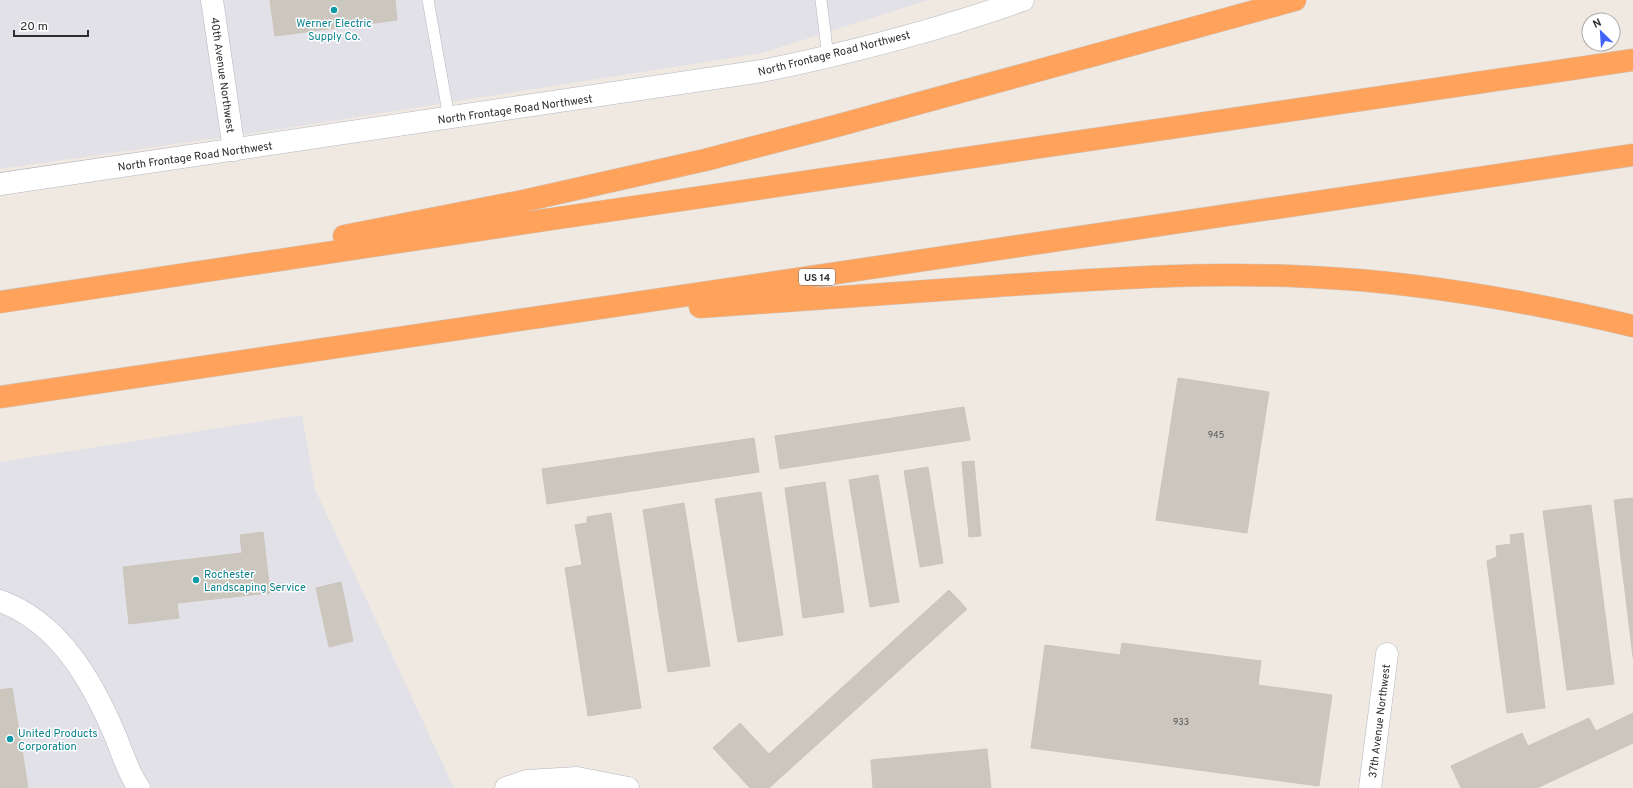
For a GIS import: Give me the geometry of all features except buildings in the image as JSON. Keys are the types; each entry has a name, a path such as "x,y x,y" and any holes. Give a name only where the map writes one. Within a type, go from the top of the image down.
{"highway":[{"path":"7,301 523,201 625,179 836,126 1295,0"},
{"path":"7,301 545,220 1633,60"},
{"name":"US 14","path":"0,397 1633,155"},
{"path":"532,319 1104,279 1212,274 1312,277 1411,285 1539,305 1633,326"}],"street":[{"name":"40th Avenue Northwest","path":"212,0 234,150"},
{"name":"North Frontage Road Northwest","path":"0,184 702,81 828,57 957,21 1023,0"},
{"path":"0,601 13,606 37,621 65,647 82,669 112,727 139,788"},
{"name":"37th Avenue Northwest","path":"1370,788 1387,654"},
{"path":"506,788 527,781 577,778 628,788"}],"lane":[{"path":"428,0 449,118"},
{"path":"821,0 828,57"}],"shaded area":[{"path":"0,0 928,0 762,53 287,128 0,169"},
{"path":"302,415 315,489 454,788 0,788 0,462"}],"place":[{"name":"Werner Electric Supply Co.","path":"334,10"},
{"name":"Rochester Landscaping Service","path":"196,580"},
{"name":"United Products Corporation","path":"10,739"}]}
